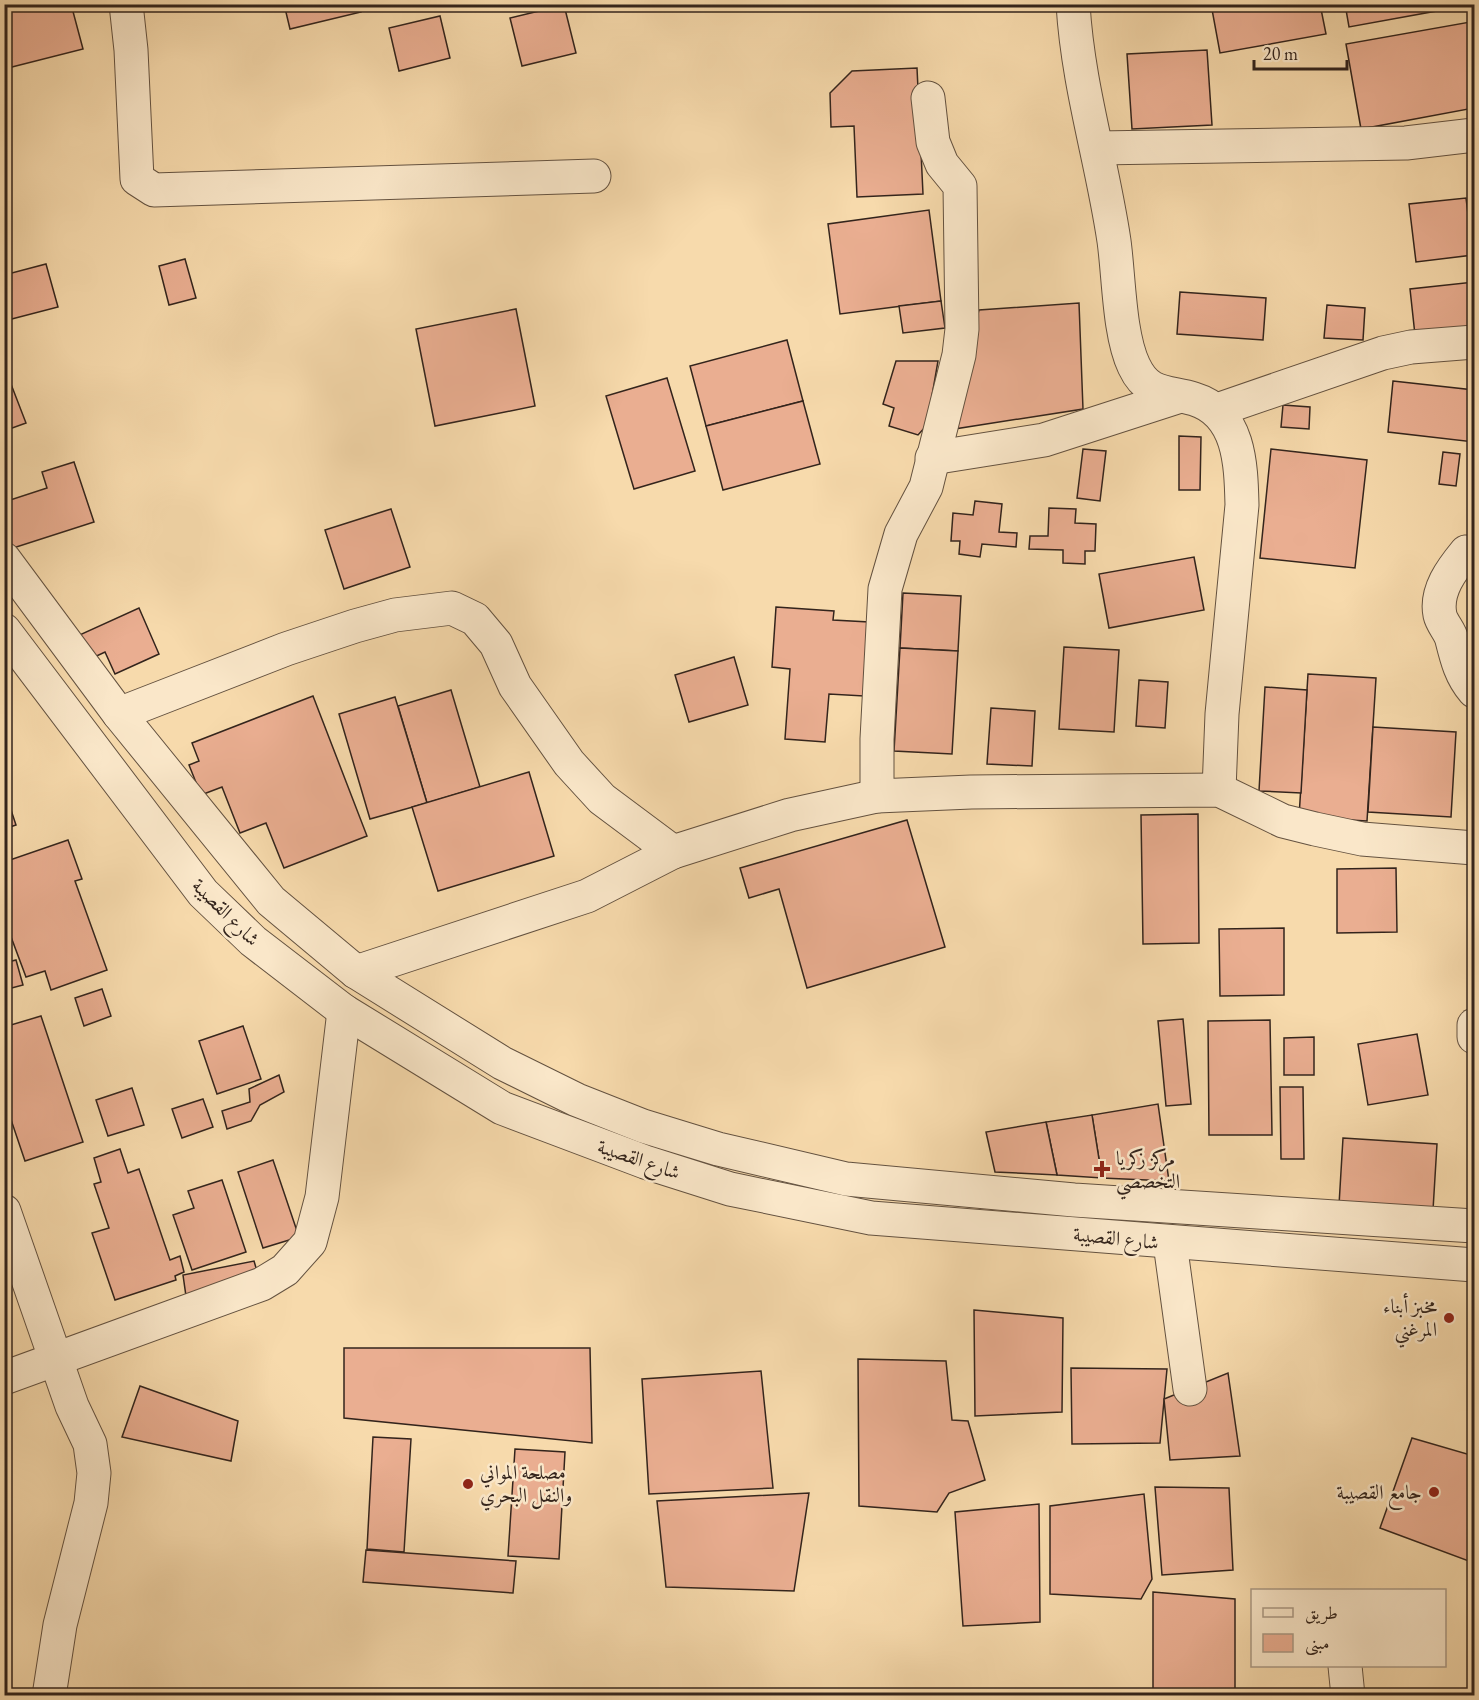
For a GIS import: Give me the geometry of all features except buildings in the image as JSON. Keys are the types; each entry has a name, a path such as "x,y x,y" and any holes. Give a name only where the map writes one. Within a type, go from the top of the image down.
{"street":[{"path":"126,4 131,50 137,179 154,190 594,176"},
{"path":"1073,4 1083,94 1097,148 1114,240 1126,340 1134,366 1148,387 1178,397 1194,399 1217,410 1228,423 1236,445 1241,474 1242,506 1222,714 1219,789"},
{"path":"877,796 877,739 885,589 901,534 926,487 959,355 963,287 960,186 942,164 933,142 928,98"},
{"path":"1097,148 1406,143 1474,135"},
{"path":"1217,410 1383,353 1411,347 1474,342"},
{"path":"932,458 1044,440 1178,397"},
{"path":"1466,552 1453,568 1441,591 1440,615 1452,637 1464,678 1474,691"},
{"path":"4,559 119,714 272,901 356,972 502,1063 577,1100 643,1126 718,1149 846,1179 1074,1200 1474,1226"},
{"path":"119,714 286,649 355,626 394,615 452,608 475,619 496,644 515,686 569,763 602,799 673,852"},
{"name":"شارع القصيبة","path":"4,630 204,893 253,941 344,1011 502,1108 618,1152 730,1189 871,1218 1474,1265"},
{"path":"356,972 587,896 673,852 790,815 877,796 971,792 1219,789 1283,820 1315,829 1362,839 1474,848"},
{"path":"4,1378 262,1284 285,1270 310,1242 322,1197 344,1011"},
{"path":"1474,1025 1474,1037"},
{"path":"4,1211 72,1406 90,1444 94,1473 91,1503 60,1624 49,1695"},
{"path":"1170,1243 1190,1389"},
{"path":"1345,1667 1348,1695"}],"place":[{"name":"مركز زكريا التخصصي","path":"1102,1169"},
{"name":"مخبز أبناء المرغني","path":"1449,1318"},
{"name":"مصلحة المواني والنقل البحري","path":"468,1484"},
{"name":"جامع القصيبة","path":"1434,1492"}]}
